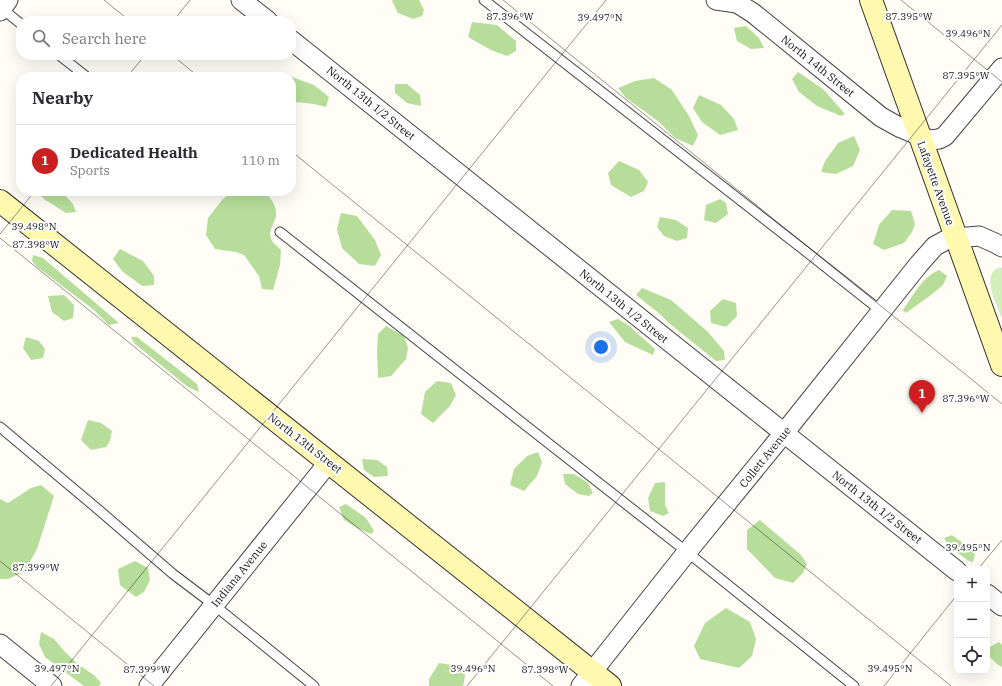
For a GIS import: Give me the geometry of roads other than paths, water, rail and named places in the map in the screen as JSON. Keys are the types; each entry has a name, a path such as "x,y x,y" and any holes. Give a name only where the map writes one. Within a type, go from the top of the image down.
{"street":[{"path":"241,0 262,16"},
{"name":"North 14th Street","path":"716,0 738,2 881,117 899,127 930,140 939,139 945,136 1000,76"},
{"name":"Lafayette Avenue","path":"871,0 1002,365"},
{"name":"North 13th 1/2 Street","path":"296,44 954,569"},
{"name":"North 13th Street","path":"0,201 329,462 587,679 610,686"},
{"path":"956,238 979,236 1002,247"},
{"name":"Collett Avenue","path":"587,679 687,552 784,434 919,264 935,246 946,240 956,238"},
{"name":"Indiana Avenue","path":"149,686 329,462"},
{"path":"990,596 1002,606"},
{"path":"0,644 52,686"}],"lane":[{"path":"484,0 881,311"},
{"path":"2,7 16,20"},
{"path":"65,60 81,72"},
{"path":"280,232 687,552 854,686"},
{"path":"0,427 174,574 314,686"}],"place":[{"name":"Dedicated Health","path":"922,413"}]}
